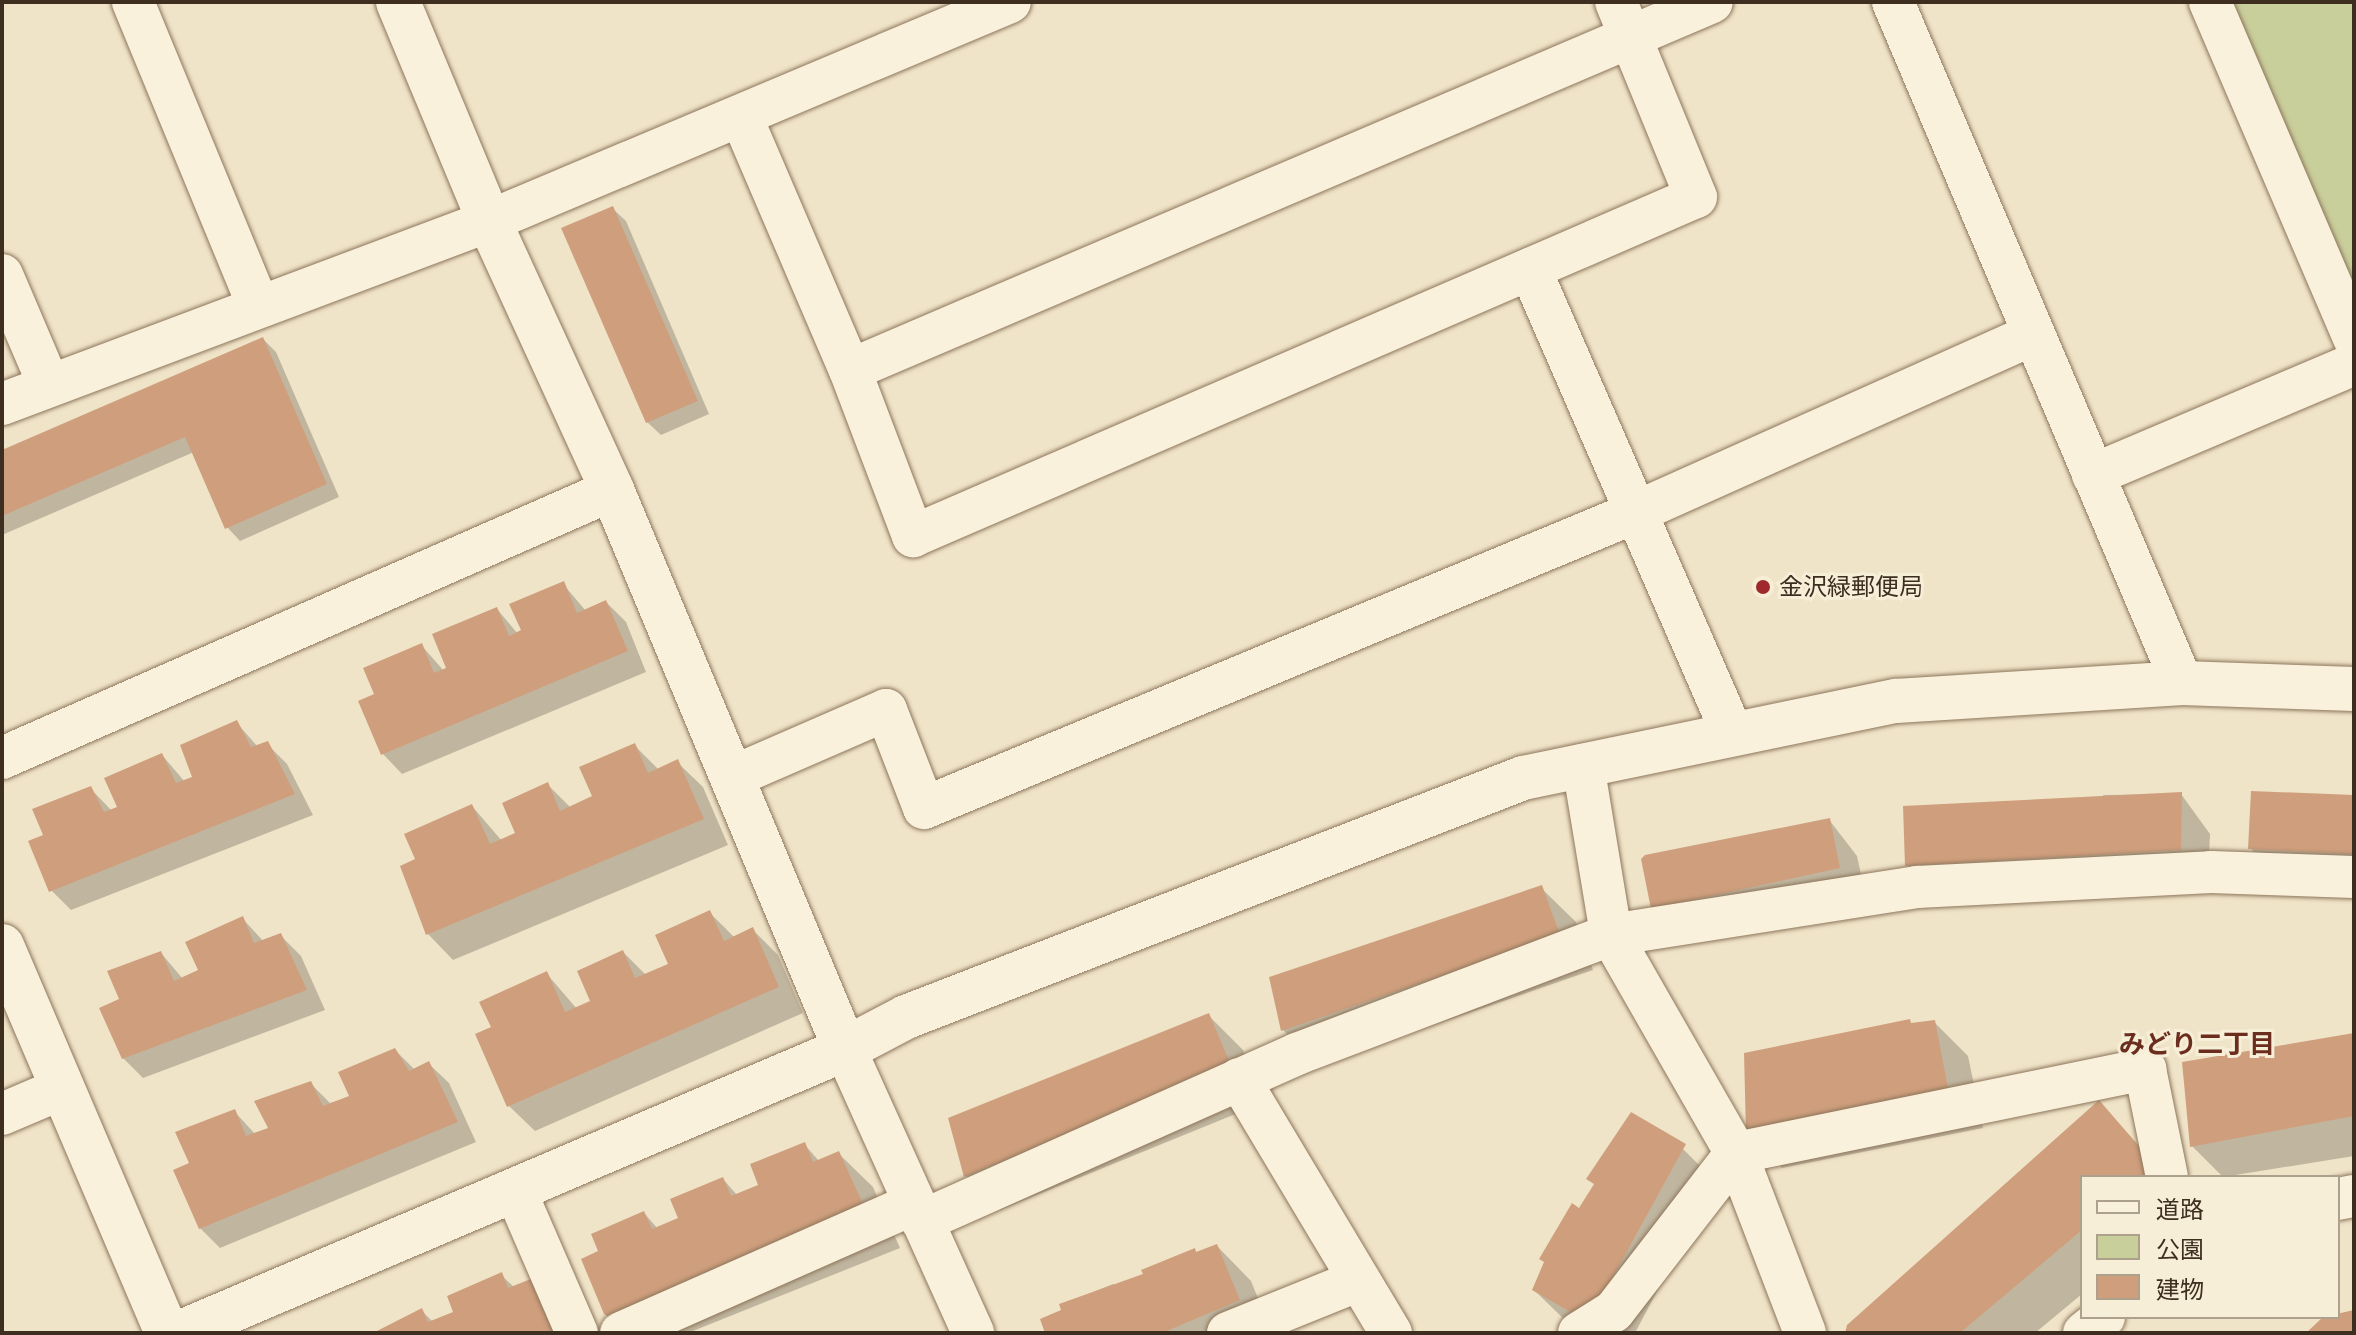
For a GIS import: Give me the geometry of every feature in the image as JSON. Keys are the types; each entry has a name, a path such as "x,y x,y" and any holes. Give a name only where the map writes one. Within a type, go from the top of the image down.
{"street":[{"path":"133,2 258,306"},
{"path":"398,2 489,221 612,490 845,1049 973,1333"},
{"path":"2,404 48,383 489,221 1010,2"},
{"path":"850,370 1623,19 1712,2"},
{"path":"1893,2 2182,683"},
{"path":"2210,2 2354,338"},
{"path":"741,116 850,370 913,536 1696,197 1623,19"},
{"path":"1530,269 1733,735"},
{"path":"2,275 48,383"},
{"path":"732,777 886,710 924,808 1636,512 2033,334"},
{"path":"2093,475 2354,364"},
{"path":"2,758 612,490"},
{"path":"179,1333 845,1049 906,1017 1508,783 1896,701 2182,683 2354,689"},
{"path":"1583,765 1611,935 1736,1153 1805,1333"},
{"path":"621,1333 1239,1079 1611,935 1917,887 2211,872 2354,877"},
{"path":"2,946 167,1333"},
{"path":"1579,1333 1614,1311 1736,1153 2145,1069 2167,1175"},
{"path":"1239,1079 1391,1333"},
{"path":"2,1114 63,1088"},
{"path":"515,1190 577,1333"},
{"path":"1228,1333 1359,1280"},
{"path":"2084,1333 2102,1319"}],"green space":[{"path":"2229,2 2354,2 2354,300"}],"building":[{"path":"613,206 698,401 646,423 561,228"},
{"path":"263,337 327,484 225,529 185,437 2,516 2,450"},
{"path":"564,581 577,613 606,600 628,651 381,755 358,701 374,694 363,668 422,643 434,673 446,668 432,634 497,607 509,636 521,630 509,604"},
{"path":"237,720 251,747 268,741 295,794 49,892 28,841 43,835 32,809 91,786 104,812 117,807 104,778 162,753 176,783 192,777 180,745"},
{"path":"635,743 648,773 678,759 704,819 426,935 400,866 415,859 404,834 472,804 490,844 515,833 502,803 548,782 560,811 592,796 579,767"},
{"path":"2251,791 2354,795 2354,854 2248,849"},
{"path":"2182,792 2181,850 1905,866 1903,806"},
{"path":"1830,818 1840,868 1651,909 1641,859 1645,855"},
{"path":"1542,885 1560,935 1281,1031 1269,977"},
{"path":"710,910 724,941 753,927 779,987 507,1107 475,1034 491,1027 479,1002 547,971 565,1012 590,1001 577,971 623,950 635,978 668,964 655,935"},
{"path":"243,916 254,943 281,933 307,990 122,1059 99,1008 119,999 107,971 161,951 174,981 198,970 185,942"},
{"path":"1209,1013 1232,1068 964,1177 948,1118"},
{"path":"1910,1019 1911,1023 1935,1020 1949,1093 1746,1134 1744,1053"},
{"path":"2354,1033 2354,1116 2190,1147 2182,1062"},
{"path":"395,1048 409,1071 429,1061 458,1122 199,1229 173,1170 189,1163 175,1132 235,1109 246,1136 268,1128 254,1101 311,1081 323,1106 349,1096 338,1072"},
{"path":"2099,1100 2157,1167 2147,1175 2080,1175 2080,1232 1960,1333 1845,1333 1847,1325"},
{"path":"1631,1112 1686,1144 1588,1322 1532,1290 1544,1262 1539,1259 1572,1203 1579,1208 1594,1184 1586,1179"},
{"path":"805,1142 813,1162 839,1151 867,1213 609,1317 604,1314 581,1259 598,1251 591,1234 644,1211 652,1229 678,1218 670,1199 723,1177 731,1196 758,1185 750,1164"},
{"path":"1217,1244 1240,1300 1162,1333 1045,1333 1040,1319 1061,1310 1059,1304 1143,1274 1141,1270 1195,1248 1196,1252"},
{"path":"502,1272 508,1288 536,1277 563,1333 373,1333 422,1308 428,1322 453,1312 447,1296"},
{"path":"2354,1310 2354,1333 2306,1333 2321,1319 2340,1319 2340,1313"}],"place":[{"name":"金沢緑郵便局","path":"1763,587"}],"district":[{"name":"みどり二丁目","path":"2197,1044"}]}
